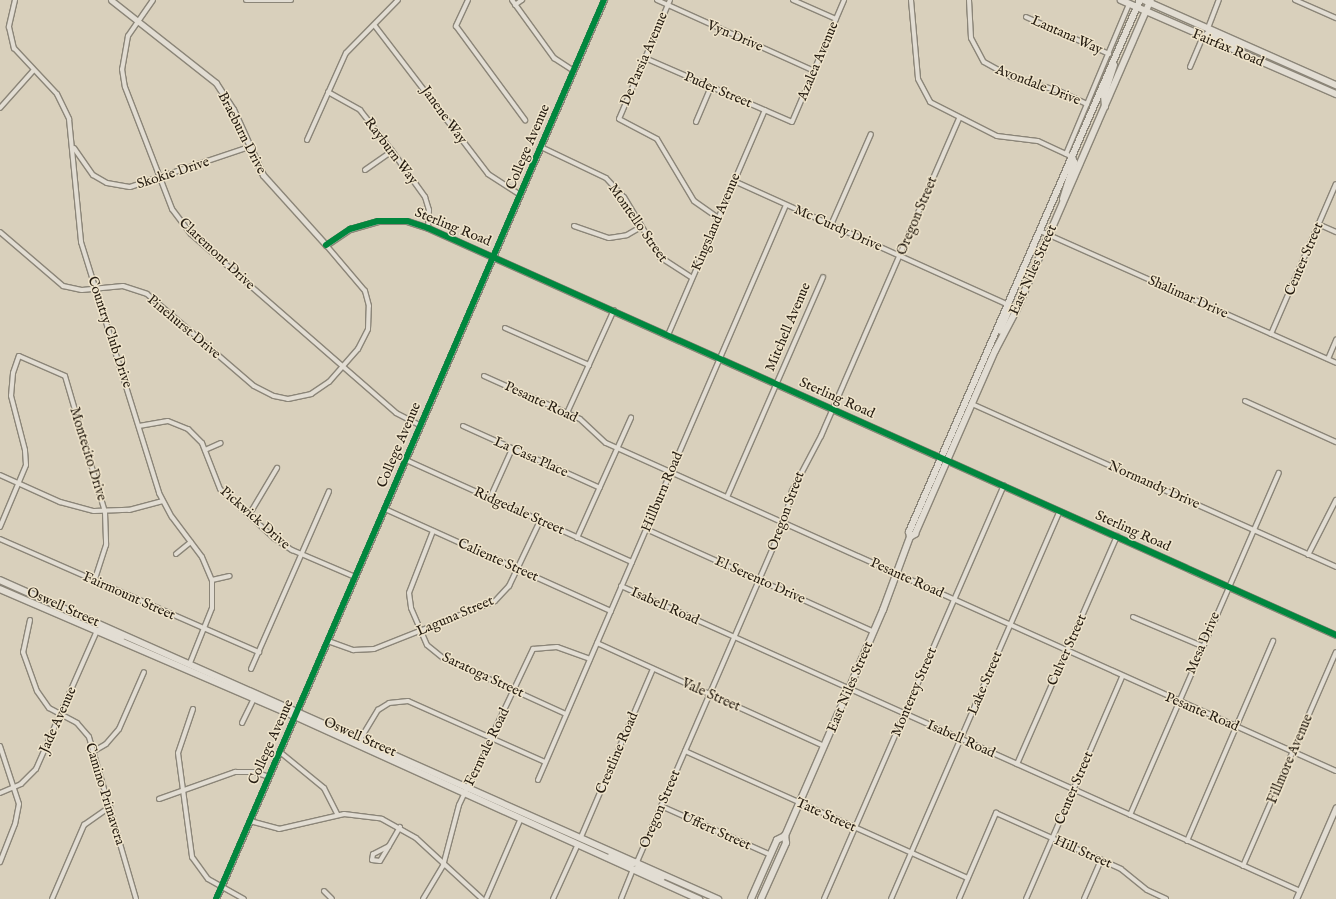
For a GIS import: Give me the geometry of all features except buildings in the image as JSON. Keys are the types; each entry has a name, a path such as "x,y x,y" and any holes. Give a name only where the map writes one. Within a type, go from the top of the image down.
{"main road":[{"name":"Fairfax Road","path":"1121,0 1336,94"},
{"name":"East Niles Street","path":"761,899 786,843 785,836 874,632 895,573 910,537 909,532 940,458 1140,0"},
{"name":"Fairfax Road","path":"1144,0 1151,1 1336,85"},
{"name":"East Niles Street","path":"910,537 915,534 997,347 1049,235 1151,1"},
{"path":"1204,37 1208,34 1246,45"},
{"path":"1105,107 1104,96 1115,57"},
{"path":"1062,205 1074,163 1072,157"},
{"path":"997,347 1010,309 1008,305"},
{"path":"972,404 981,366"},
{"name":"Oswell Street","path":"0,580 298,710 718,899"},
{"name":"Oswell Street","path":"0,589 295,716 699,899"},
{"path":"97,631 102,629 124,639 139,640"},
{"path":"143,650 186,665 190,663"},
{"name":"East Niles Street","path":"751,899 777,840 785,836"},
{"path":"592,850 631,864 637,862"},
{"path":"633,870 639,868 680,881"}],"street":[{"name":"Country Club Drive","path":"15,0 9,19 12,40 19,55 62,102 72,138 78,232 162,501 206,564 212,580 212,608 205,629 190,663"},
{"name":"Braeburn Drive","path":"111,0 216,83 233,109 249,147 269,183 361,284 369,306 366,336 343,366"},
{"name":"Claremont Drive","path":"153,0 138,20 124,51 123,78 159,180 172,210 191,234 343,366 401,416 421,426"},
{"path":"246,0 291,0"},
{"path":"307,140 346,53 375,26 398,0"},
{"path":"468,0 456,26 525,120"},
{"path":"512,0 554,58 574,71"},
{"path":"515,5 522,0"},
{"name":"College Avenue","path":"216,899 604,0"},
{"name":"Vyn Drive","path":"657,0 667,7 814,70"},
{"name":"De Parsia Avenue","path":"670,0 619,119 656,140 694,201 718,218"},
{"path":"792,0 836,19"},
{"name":"Azalea Avenue","path":"792,122 844,0"},
{"path":"911,0 920,85 936,107 997,136 1031,139 1072,157"},
{"name":"Avondale Drive","path":"969,0 971,38 984,62 1011,77 1059,91 1087,104"},
{"path":"1208,28 1219,0"},
{"path":"1295,0 1336,18"},
{"path":"1066,154 1129,4"},
{"name":"Lantana Way","path":"1026,17 1109,54"},
{"name":"Janene Way","path":"375,26 488,174 520,195"},
{"path":"1190,67 1204,37"},
{"name":"Puder Street","path":"645,58 792,122"},
{"path":"0,108 33,71"},
{"path":"696,122 711,87"},
{"name":"Rayburn Way","path":"328,92 360,110 392,151 425,197 429,210 428,228"},
{"name":"Kingsland Avenue","path":"668,334 765,110"},
{"name":"Oregon Street","path":"637,862 784,523 794,484 833,409 959,119"},
{"path":"831,225 871,134"},
{"name":"Skokie Drive","path":"72,138 83,165 107,183 130,187 159,180 249,147"},
{"name":"Montello Street","path":"541,147 606,178 624,197 641,227 665,262 692,278"},
{"path":"365,170 392,151"},
{"name":"Mc Curdy Drive","path":"734,181 1008,305"},
{"name":"Center Street","path":"1271,334 1336,184"},
{"name":"Hillburn Road","path":"538,780 786,205"},
{"name":"Sterling Road","path":"326,245 350,229 376,221 407,221 428,228 494,256 1336,635"},
{"path":"1318,224 1336,232"},
{"path":"574,226 609,238 621,237 641,227"},
{"name":"Shalimar Drive","path":"1040,231 1336,363"},
{"name":"Pinehurst Drive","path":"0,232 57,283 75,290 123,286 147,294 254,386 274,396 288,399 311,394 343,366"},
{"name":"Mitchell Avenue","path":"727,497 823,277"},
{"path":"567,414 614,310"},
{"path":"505,328 589,366"},
{"path":"1328,359 1336,340"},
{"name":"Montecito Drive","path":"19,484 26,456 10,389 19,356 65,376 105,512 106,545 94,580"},
{"name":"Pesante Road","path":"484,376 567,414 618,448 1122,677 1336,771"},
{"path":"1246,402 1336,442"},
{"name":"Normandy Drive","path":"972,404 1336,567"},
{"path":"577,538 631,418"},
{"name":"Pickwick Drive","path":"139,426 154,422 174,423 193,433 205,450 216,484 249,515 282,544 301,554 355,577"},
{"name":"La Casa Place","path":"462,426 600,488"},
{"path":"205,450 221,443"},
{"path":"490,498 512,448"},
{"name":"Ridgedale Street","path":"406,460 632,562"},
{"path":"249,515 277,468"},
{"name":"Mesa Drive","path":"1130,815 1227,587 1279,473"},
{"path":"0,475 71,506 105,512 129,510 162,501"},
{"path":"0,527 19,484"},
{"name":"Monterey Street","path":"824,899 1004,486"},
{"path":"251,669 329,490"},
{"path":"1308,555 1336,500"},
{"name":"Caliente Street","path":"385,509 611,611"},
{"name":"Lake Street","path":"891,899 1060,511"},
{"name":"Laguna Street","path":"328,641 346,649 367,651 420,632 495,601 510,586 540,521"},
{"name":"El Serento Drive","path":"646,529 874,632"},
{"name":"Saratoga Street","path":"433,531 410,586 411,608 420,632 427,645 443,658 566,714"},
{"name":"Culver Street","path":"1017,764 1117,536"},
{"name":"Fairmount Street","path":"0,540 259,652"},
{"path":"176,554 191,542"},
{"path":"212,580 230,576"},
{"name":"Isabell Road","path":"622,586 1300,891"},
{"path":"1133,618 1202,646"},
{"name":"Camino Primavera","path":"30,620 23,641 25,658 40,697 60,714 82,727 94,751 136,899"},
{"name":"Jade Avenue","path":"0,792 15,787 36,769 97,631"},
{"path":"1187,840 1273,641"},
{"name":"Vale Street","path":"597,643 824,746"},
{"name":"Fernvale Road","path":"423,899 444,863 464,793 493,738 533,649 557,647 590,659"},
{"name":"Fillmore Avenue","path":"1243,866 1336,652"},
{"name":"Crestline Road","path":"581,837 653,669"},
{"path":"94,751 106,744 119,729 144,672"},
{"name":"Center Street","path":"1026,899 1122,677"},
{"path":"242,723 254,698"},
{"path":"361,738 378,710 402,701 493,738 546,762"},
{"path":"192,710 178,746 192,857 203,875 244,899"},
{"path":"0,746 15,787 17,818 0,862"},
{"name":"Tate Street","path":"685,751 968,878"},
{"path":"280,752 324,788 337,814"},
{"path":"158,799 241,771 269,777"},
{"name":"Uffert Street","path":"661,806 770,855"},
{"path":"52,899 84,825 110,807"},
{"path":"1296,899 1336,807"},
{"name":"Hill Street","path":"968,878 996,813 1101,860 1166,899"},
{"path":"250,821 287,829 337,814 373,816 400,827 444,863 482,899"},
{"path":"486,899 521,818"},
{"path":"389,846 373,854 372,860 380,861 389,846 400,827"},
{"path":"553,899 578,844"},
{"path":"1084,899 1101,860"},
{"path":"621,899 633,870"},
{"path":"959,899 968,878"},
{"path":"324,891 332,899"}],"cycle path":[{"path":"216,899 604,0"},
{"path":"326,245 350,229 378,221 407,221 428,228 1336,635"}]}
